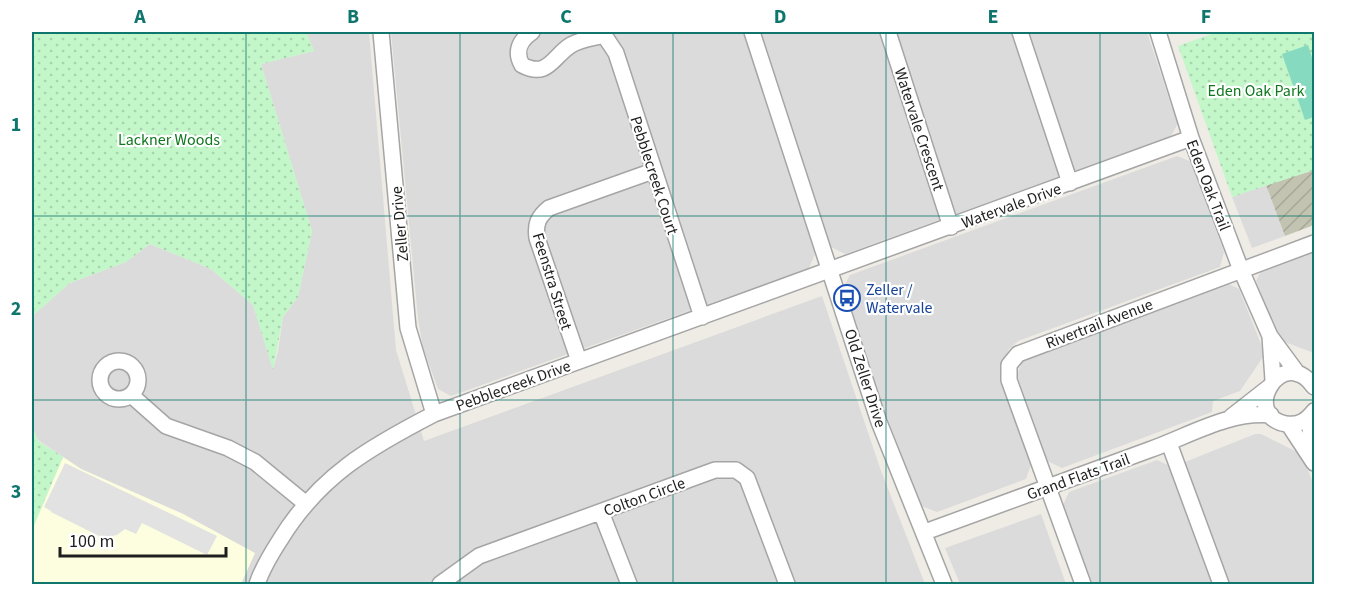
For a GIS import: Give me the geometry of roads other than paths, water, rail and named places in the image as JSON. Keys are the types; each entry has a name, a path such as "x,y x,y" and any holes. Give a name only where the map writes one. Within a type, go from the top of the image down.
{"street":[{"name":"Zeller Drive","path":"381,32 408,328 434,414"},
{"name":"Pebblecreek Court","path":"532,32 519,45 518,55 522,65 536,70 545,68 574,43 603,33 616,53 702,317"},
{"name":"Old Zeller Drive","path":"752,32 879,422 925,532 944,585"},
{"name":"Watervale Crescent","path":"888,32 951,227"},
{"path":"1020,32 1070,183"},
{"name":"Eden Oak Trail","path":"1158,32 1191,138 1241,270 1270,336 1309,380"},
{"name":"Watervale Drive","path":"830,271 1191,138"},
{"name":"Feenstra Street","path":"579,360 537,238 536,227 540,216 549,208 653,171"},
{"name":"Rivertrail Avenue","path":"1083,585 1009,380 1009,365 1018,354 1314,243"},
{"name":"Pebblecreek Drive","path":"257,585 271,554 305,503 351,461 379,442 434,414 830,271"},
{"name":"Eden Oak Trail","path":"1270,336 1271,384 1266,402 1271,415"},
{"path":"1271,384 1281,375 1289,373 1309,380"},
{"name":"Grand Flats Trail","path":"1231,417 1271,384"},
{"path":"131,395 166,426 249,458 305,503"},
{"path":"1271,415 1282,423 1296,424 1313,413"},
{"path":"1313,413 1314,461"},
{"name":"Grand Flats Trail","path":"925,532 1169,443 1231,417 1271,415"},
{"path":"1289,424 1314,461"},
{"path":"1169,443 1221,585"},
{"name":"Colton Circle","path":"440,585 479,556 715,470 736,470 747,478 787,585"},
{"path":"601,512 629,585"}],"place":[{"name":"Zeller / Watervale","path":"847,298"}],"park label":[{"name":"Eden Oak Park","path":"1256,90"},
{"name":"Lackner Woods","path":"169,139"}]}
